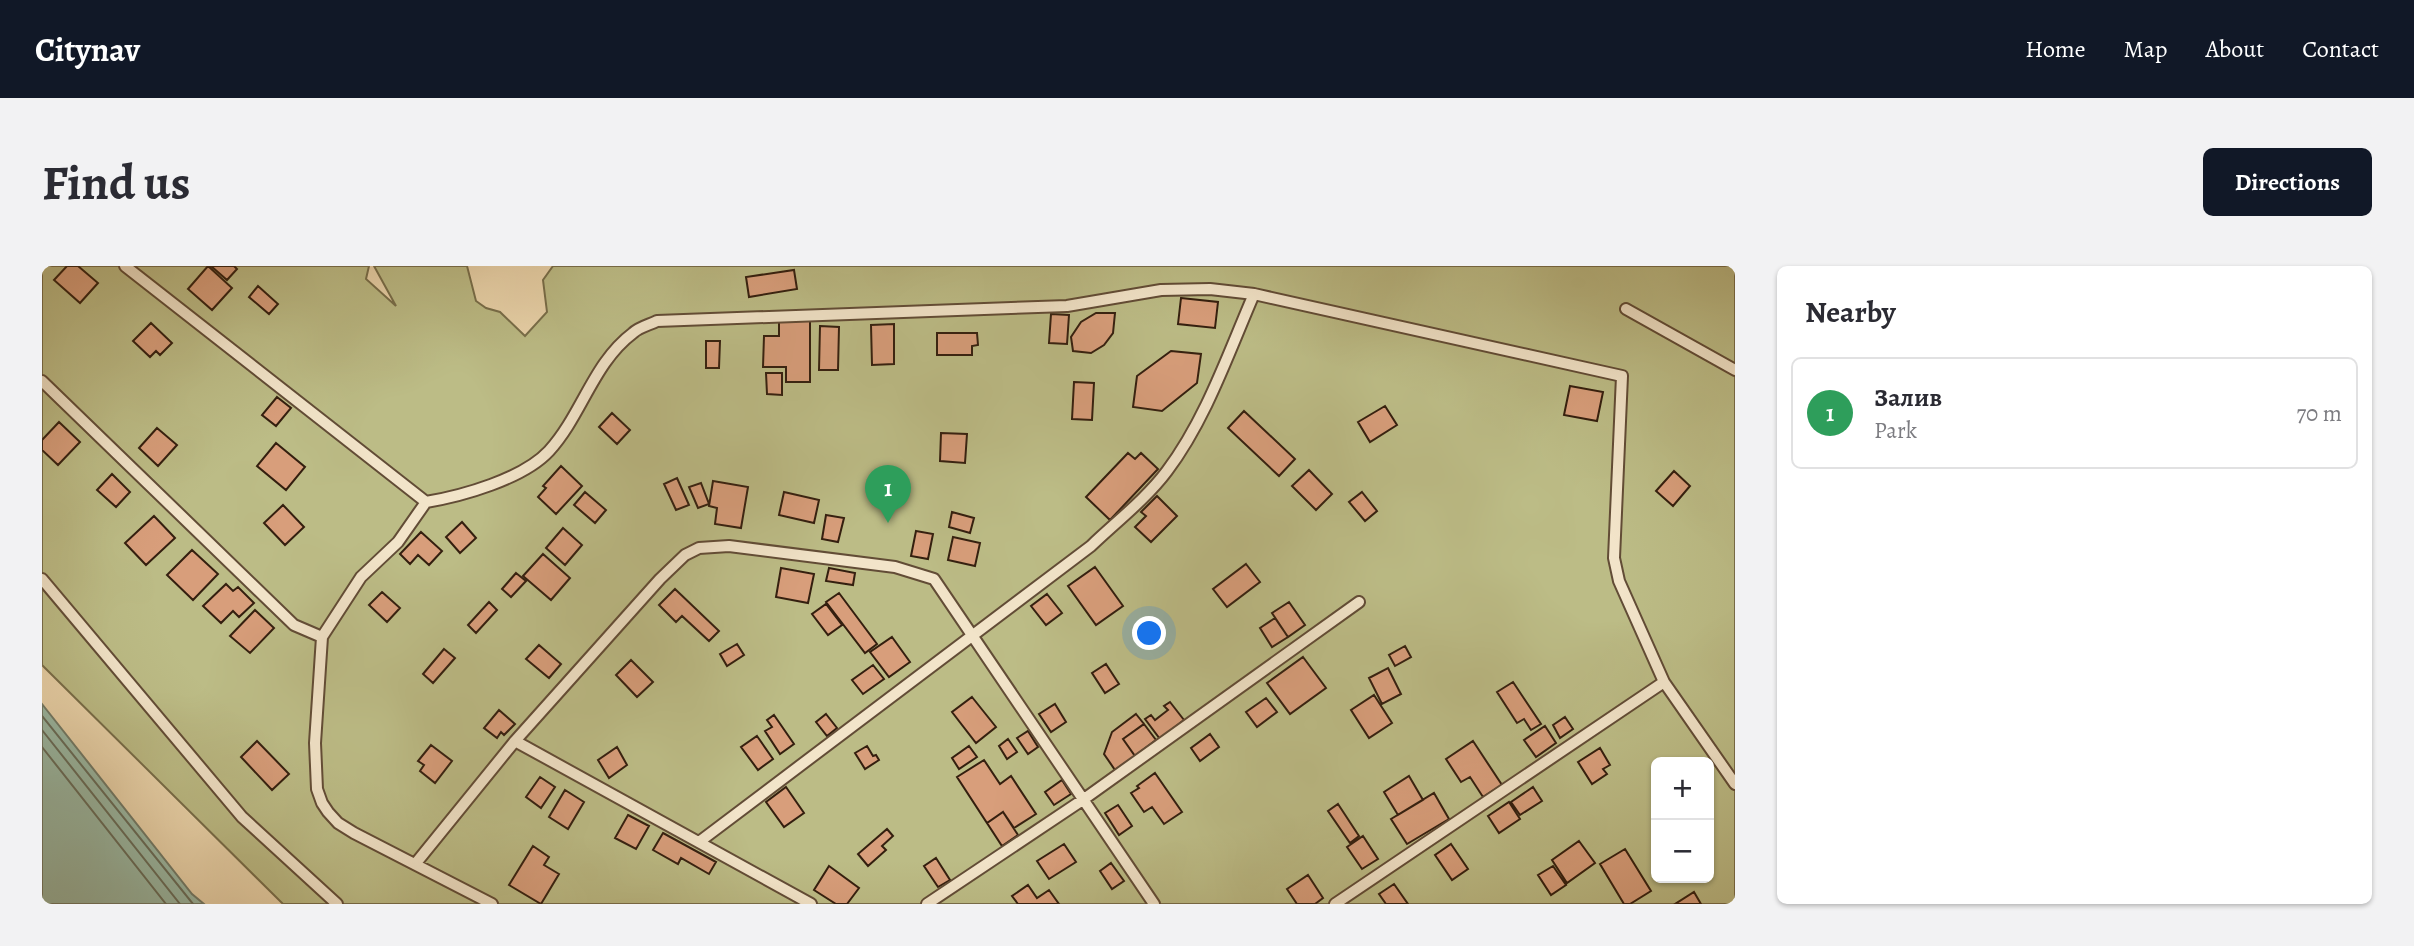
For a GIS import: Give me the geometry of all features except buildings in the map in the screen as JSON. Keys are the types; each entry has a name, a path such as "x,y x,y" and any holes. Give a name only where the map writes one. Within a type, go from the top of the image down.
{"lane":[{"path":"125,266 426,502"},
{"path":"492,904 338,823 322,803 316,779 315,743 323,636 361,577 398,542 426,502 462,496 524,470 547,454 565,431 596,375 615,348 635,331 657,321 1067,306 1161,290 1210,289 1254,294 1622,376 1614,558 1619,582 1664,682 1735,784"},
{"path":"699,842 1091,546 1165,474 1188,442 1254,294"},
{"path":"1626,309 1735,370"},
{"path":"42,381 294,625 323,636"},
{"path":"416,863 515,741 660,579 685,555 699,548 729,546 895,567 934,579 1154,904"},
{"path":"42,579 242,817 337,904"},
{"path":"927,904 1084,799 1359,602"},
{"path":"1335,904 1664,682"},
{"path":"515,741 811,904"}],"green space":[{"path":"42,266 369,266 366,279 396,306 374,266 467,266 476,301 486,308 500,312 525,336 547,312 543,280 553,266 1735,266 1735,904 283,904 42,665"}],"water":[{"path":"42,704 192,894 204,904 42,904"}],"place":[{"name":"Залив","path":"888,523"}]}
